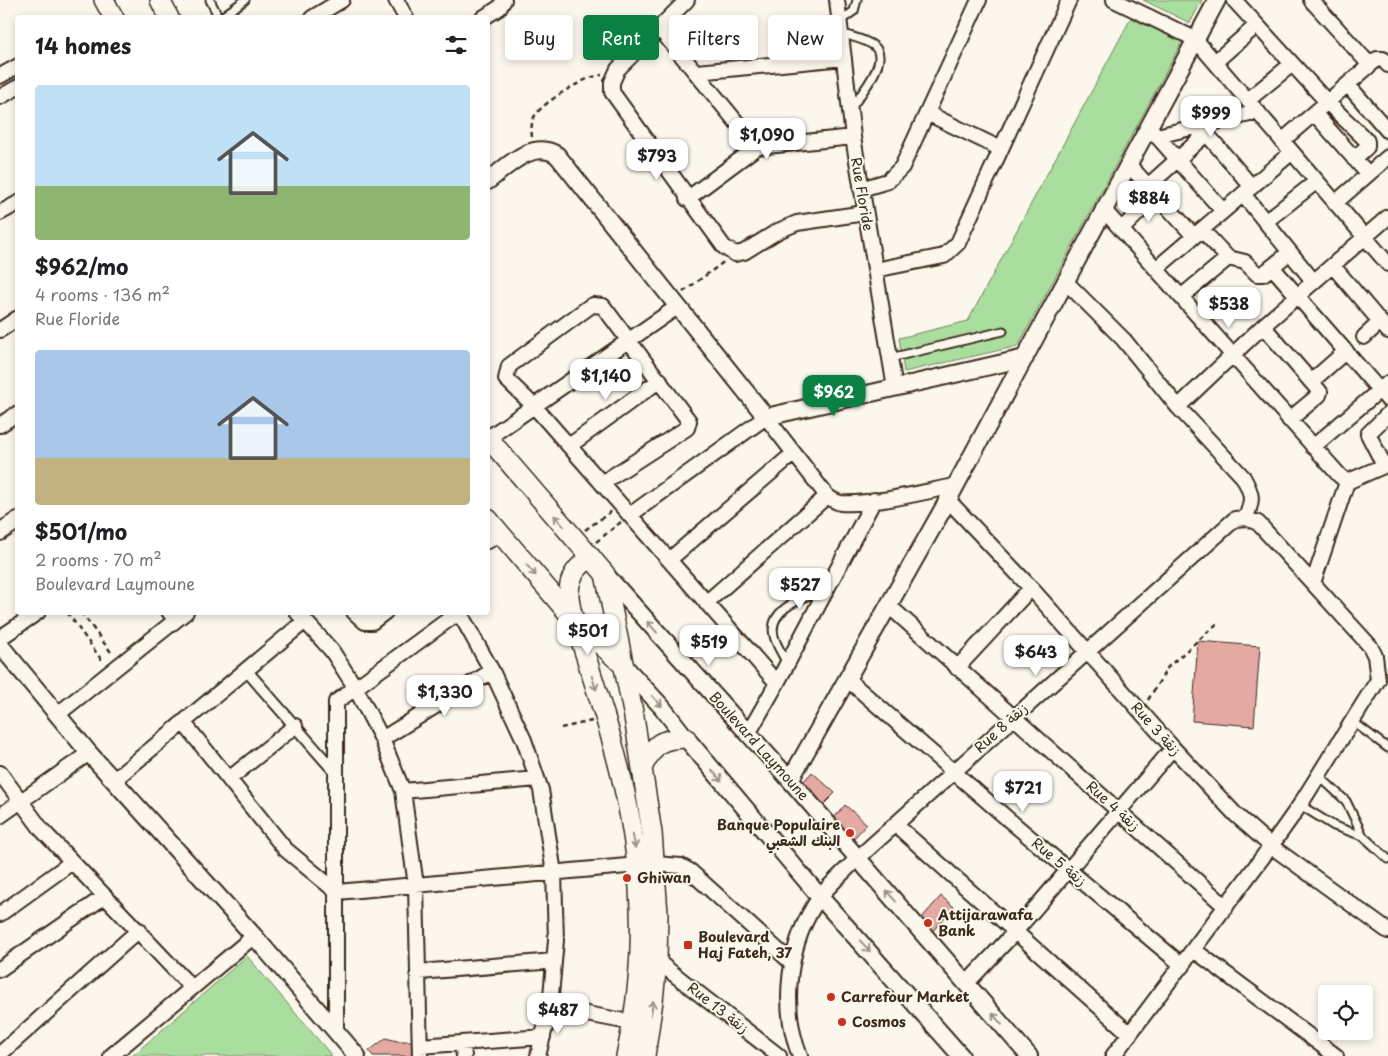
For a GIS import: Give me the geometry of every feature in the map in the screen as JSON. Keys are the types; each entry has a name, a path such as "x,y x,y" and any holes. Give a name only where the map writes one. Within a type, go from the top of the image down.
{"main road":[{"path":"104,0 112,15"},
{"path":"160,0 168,15"},
{"name":"Boulevard Laymoune","path":"490,440 605,574"},
{"path":"491,531 574,620 624,666"},
{"path":"583,548 571,578 570,600 574,620 605,718 647,865 658,912 657,960 645,1056"},
{"path":"605,574 643,766 647,865 639,984 634,1023 626,1056"},
{"path":"643,766 650,752 661,742 686,738"}],"street":[{"path":"317,15 342,0"},
{"path":"396,0 404,15"},
{"path":"488,15 499,8 504,0"},
{"path":"687,0 659,28 757,147"},
{"name":"Rue Floride","path":"837,0 839,15"},
{"path":"862,189 888,181 902,167 979,0"},
{"path":"875,270 944,256 954,248 1069,0"},
{"path":"1114,0 1195,39 1388,264"},
{"path":"790,780 952,493 1128,164 1153,132 1195,39 1217,0"},
{"path":"1234,0 1292,64 1368,142 1367,147 1354,159"},
{"path":"1311,0 1370,65"},
{"path":"1215,62 1257,26"},
{"name":"Rue Floride","path":"842,42 853,137 895,388"},
{"path":"697,72 844,58"},
{"path":"1282,141 1370,65 1381,58 1388,65"},
{"path":"627,60 618,69 613,78 614,97 724,248 735,254 744,252 778,231 797,223 865,212"},
{"path":"1248,100 1292,64"},
{"path":"0,76 15,68"},
{"path":"1348,85 1388,131"},
{"path":"0,97 15,89"},
{"path":"1349,123 1366,105"},
{"path":"1153,132 1204,130 1258,112"},
{"path":"928,113 1001,149"},
{"path":"1315,114 1368,174"},
{"path":"1121,230 1204,130"},
{"path":"1204,130 1247,191 1265,222 1314,282"},
{"path":"1153,132 1223,211"},
{"path":"687,199 757,147 853,137"},
{"path":"490,181 534,150 544,148 557,155 827,496 838,502 952,493"},
{"path":"1156,269 1292,152"},
{"path":"1335,202 1388,157"},
{"path":"1128,164 1152,191 1228,258 1245,262 1258,274 1266,274 1289,253"},
{"path":"1265,222 1317,181"},
{"path":"0,213 15,205"},
{"path":"1103,210 1346,482"},
{"path":"1178,407 1263,326 1388,217"},
{"path":"1181,297 1228,258"},
{"path":"1333,266 1384,327 1364,337"},
{"path":"1273,268 1346,351 1385,391 1313,447"},
{"path":"1065,282 1124,340 1178,407 1243,477 1250,490 1252,501 1240,519 1258,522 1370,646 1383,666 1378,680 1300,805 1194,950 1113,1056"},
{"path":"490,437 629,340 675,304"},
{"path":"602,483 687,428 688,417 603,306 593,305 509,366 506,379 534,406 777,683"},
{"path":"0,330 15,320"},
{"path":"1263,326 1318,388 1319,395 1289,420"},
{"path":"1312,381 1346,351"},
{"path":"625,510 766,417 1025,358"},
{"path":"569,446 660,380"},
{"path":"1313,583 1346,482 1386,464 1368,434 1388,414"},
{"path":"0,425 15,415"},
{"path":"669,560 794,453"},
{"name":"Rue 3 زنقة","path":"952,493 1086,652 1236,815 1271,846 1388,931"},
{"path":"706,602 827,496"},
{"path":"748,734 788,664 874,500"},
{"name":"Rue 8 زنقة","path":"800,1056 790,1022 788,994 792,962 803,928 820,897 858,858 1086,652 1240,519"},
{"path":"0,532 15,522"},
{"name":"Boulevard Laymoune","path":"605,574 790,780 1029,1056"},
{"path":"957,668 1032,588"},
{"name":"Rue 4 زنقة","path":"888,605 1226,906"},
{"path":"0,638 34,615"},
{"path":"357,615 365,622 372,622 381,615"},
{"path":"336,1032 336,702 452,617 458,616 463,620 492,671 524,740 537,779 554,873 556,940 550,1007 538,1056"},
{"path":"58,714 116,669 171,617"},
{"path":"114,780 246,670 301,617 332,651 355,687 382,739 403,790 416,886 420,1051 463,1049 543,1037"},
{"path":"0,645 89,753 254,936 357,1056"},
{"path":"624,666 662,707 820,897 961,1056"},
{"path":"246,670 336,772"},
{"path":"382,739 492,671"},
{"name":"Rue 5 زنقة","path":"847,679 1182,966"},
{"path":"183,722 286,849 337,892 647,865 681,866 690,871 792,962"},
{"path":"228,779 295,726"},
{"path":"966,984 1014,932 1173,748"},
{"path":"0,816 89,753"},
{"path":"0,773 42,830 139,930 191,987"},
{"path":"403,790 537,779"},
{"path":"896,825 1130,1034"},
{"path":"0,914 72,862"},
{"path":"0,969 105,896"},
{"path":"0,1054 139,930"},
{"path":"111,1056 254,936"},
{"path":"1194,950 1336,1056"},
{"name":"Rue 13 زنقة","path":"657,960 779,1056"},
{"path":"418,972 554,961"},
{"path":"550,1007 634,1023"}],"lane":[{"path":"210,0 216,12 216,15"},
{"path":"224,15 245,0"},
{"path":"842,25 854,11 857,0"},
{"path":"842,28 876,47 880,55 877,70 850,110"},
{"path":"890,358 1003,331"},
{"path":"788,664 774,638 772,627 776,616 789,606 828,586"},
{"path":"1352,721 1388,748"},
{"path":"1318,775 1346,801 1363,836 1388,859"},
{"path":"1300,805 1334,826 1363,836"}],"path":[{"path":"534,150 532,123 541,109 587,78 600,74 613,78"},
{"path":"675,304 735,254"},
{"path":"583,548 625,510"},
{"path":"583,548 625,510"},
{"path":"70,615 116,669"},
{"path":"83,615 116,669"},
{"path":"1140,712 1168,666 1220,621"},
{"path":"561,728 605,718"}],"green space":[{"path":"1143,0 1202,0 1190,23"},
{"path":"1131,18 1182,42 1018,346 904,372 899,338 968,321"},
{"path":"247,956 332,1056 132,1056"}],"building":[{"path":"1198,641 1260,646 1254,726 1192,721"},
{"path":"812,772 835,793 823,805 821,803 819,805 802,783"},
{"path":"845,805 867,824 853,839 837,829 841,824 834,818"},
{"path":"941,896 954,907 932,932 920,920"},
{"path":"386,1038 397,1041 412,1041 413,1056 373,1056 369,1051"}],"place":[{"name":"Banque Populaire البنك الشعبي","path":"850,833"},
{"name":"Ghiwan","path":"627,878"},
{"name":"Attijarawafa Bank","path":"928,923"},
{"name":"Boulevard Haj Fateh, 37","path":"688,945"},
{"name":"Carrefour Market","path":"831,997"},
{"name":"Cosmos","path":"842,1022"}]}
